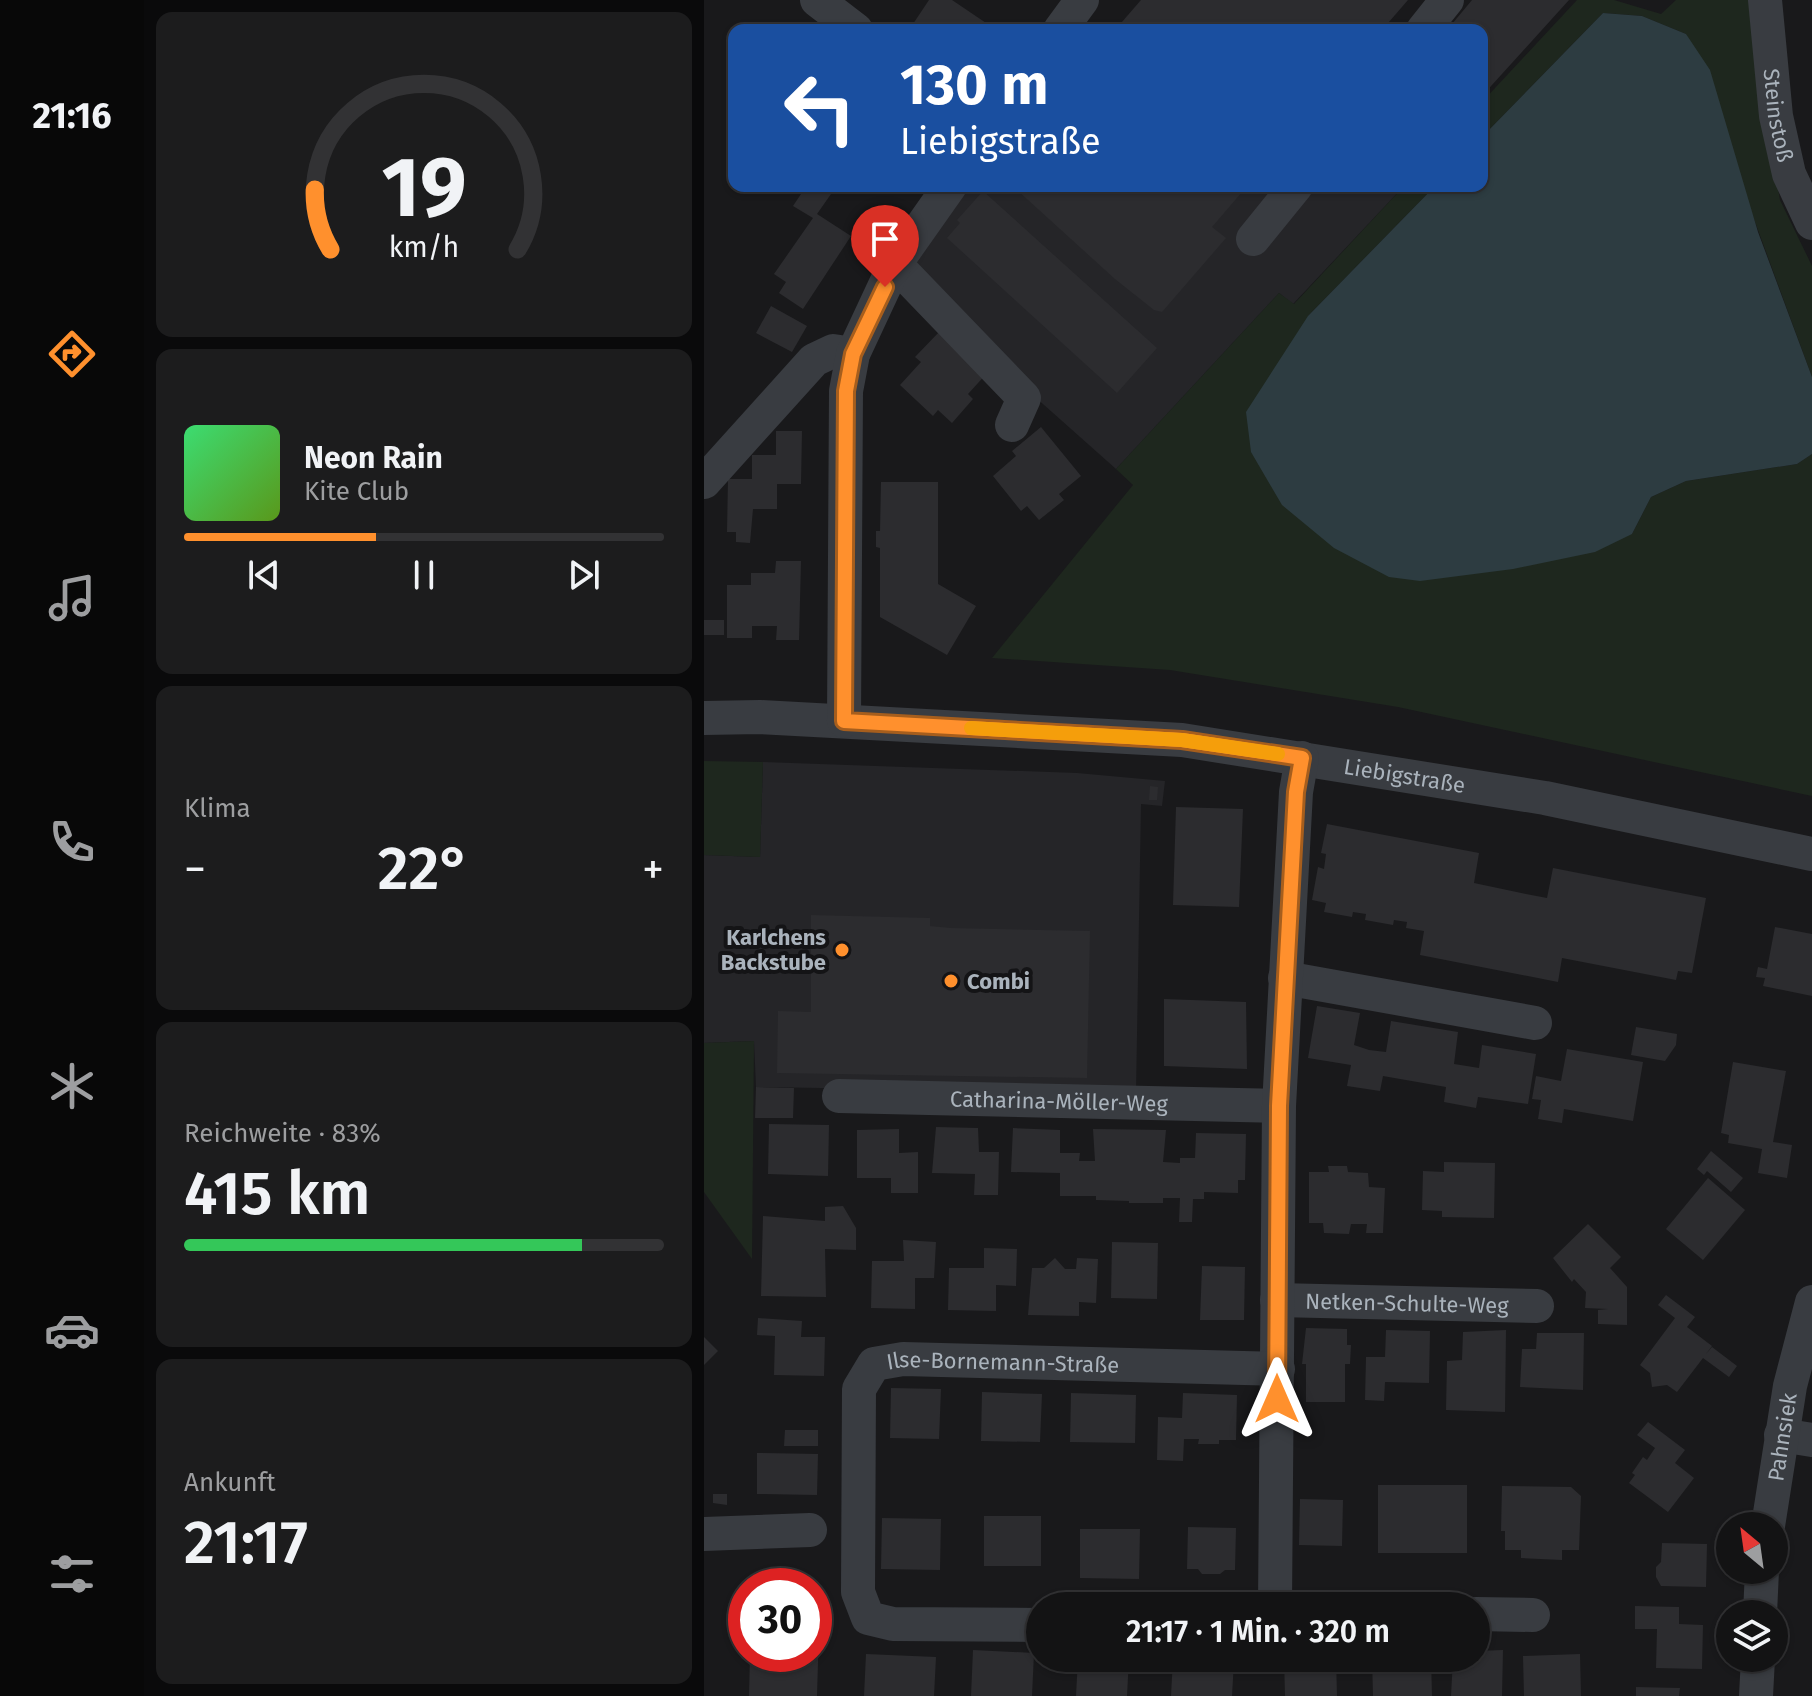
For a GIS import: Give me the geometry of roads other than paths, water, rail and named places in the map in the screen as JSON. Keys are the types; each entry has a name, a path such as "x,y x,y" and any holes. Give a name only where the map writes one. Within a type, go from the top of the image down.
{"street":[{"path":"817,0 852,18"},
{"path":"1064,24 1082,0"},
{"path":"1428,24 1447,0"},
{"name":"Steinstoß","path":"1765,0 1776,116 1789,174 1812,223"},
{"path":"844,721 846,391 853,354 895,264 946,192"},
{"path":"1253,239 1291,192"},
{"path":"895,264 1024,398 1012,425"},
{"path":"704,482 814,360 833,351 853,354"},
{"name":"Liebigstraße","path":"704,718 844,721 1182,740 1545,798 1812,854"},
{"path":"1275,1592 1279,1106 1296,792 1302,758"},
{"path":"1285,978 1535,1023"},
{"name":"Catharina-Möller-Weg","path":"839,1096 1279,1106"},
{"name":"Netken-Schulte-Weg","path":"1277,1300 1537,1306"},
{"name":"Pahnsiek","path":"1773,1512 1797,1438 1812,1302"},
{"name":"Ilse-Bornemann-Straße","path":"1026,1625 893,1624 868,1618 858,1592 859,1389 874,1364 903,1359 1278,1369"},
{"path":"704,1534 810,1530"},
{"path":"1490,1614 1533,1615"},
{"path":"1756,1696 1757,1672"}],"place":[{"name":"Karlchens Backstube","path":"842,950"},
{"name":"Combi","path":"951,981"}]}
